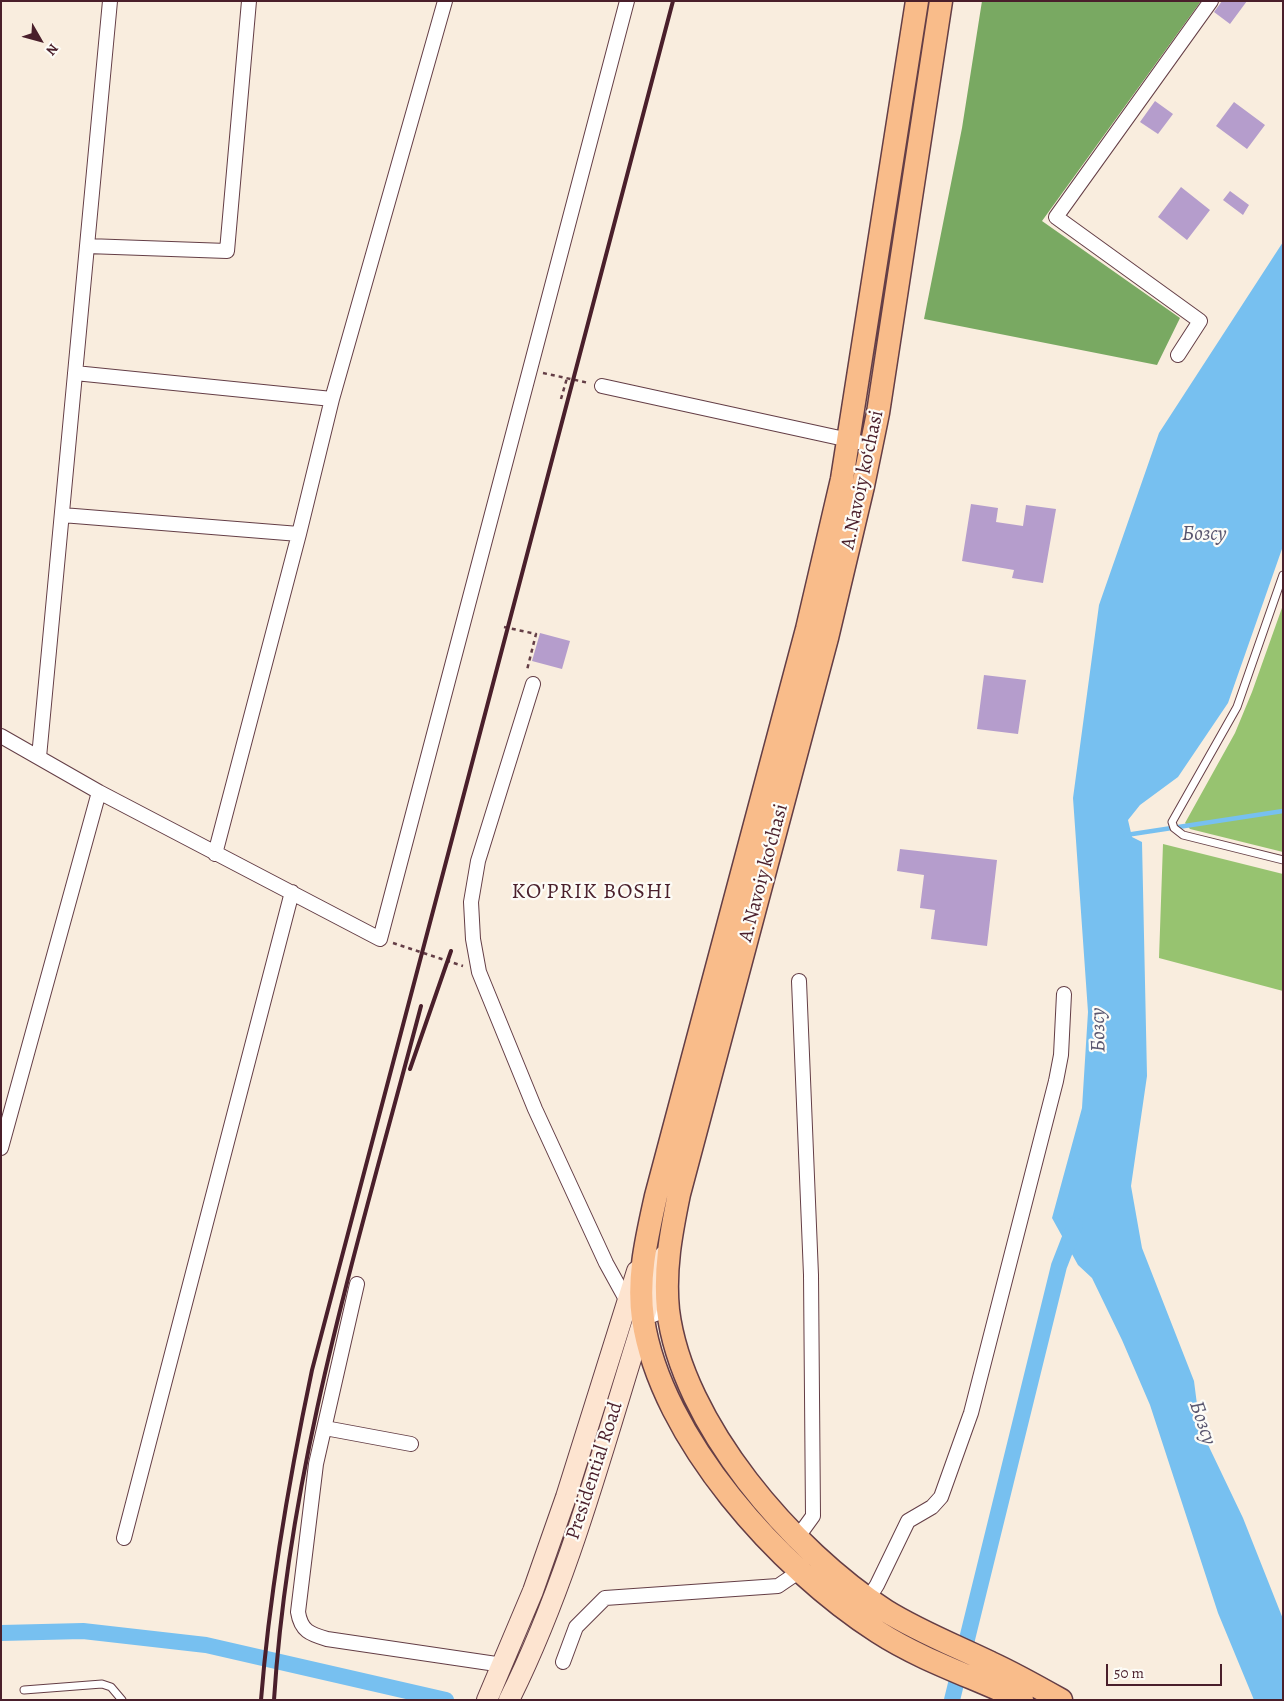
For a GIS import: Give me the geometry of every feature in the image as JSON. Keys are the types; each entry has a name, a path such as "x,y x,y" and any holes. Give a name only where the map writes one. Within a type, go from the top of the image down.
{"main road":[{"path":"939,12 916,10 854,414 842,479 807,628 656,1196 646,1240 636,1311 660,1377 690,1436 734,1500 771,1543 800,1571 833,1600 872,1628 1062,1700"},
{"name":"A.Navoiy ko‘chasi","path":"934,1650 840,1578 797,1538 759,1495 708,1421 682,1366 668,1309 667,1278 670,1238 679,1194 827,638 864,486 878,413 939,12"},
{"path":"854,414 866,420 878,413"},
{"path":"842,479 848,475 856,475 864,486"},
{"path":"986,1672 1022,1700"}],"street":[{"path":"39,757 110,1"},
{"path":"87,246 227,251 249,1"},
{"path":"215,854 300,534 332,400 444,1"},
{"path":"1,736 99,792 380,939 627,1"},
{"path":"1178,355 1200,321 1056,217 1210,1"},
{"path":"76,373 332,400"},
{"path":"602,386 872,444"},
{"path":"62,515 300,534"},
{"path":"533,684 483,842 474,881 471,922 479,972 535,1109 606,1263 636,1311 668,1309"},
{"path":"1,1148 99,792"},
{"path":"124,1538 292,892"},
{"path":"797,1538 813,1516 811,1275 799,981"},
{"path":"868,1599 878,1586 908,1521 932,1507 941,1497 971,1413 1062,1055 1064,994"},
{"name":"Presidential Road","path":"501,1693 503,1665 533,1591 636,1311 670,1238"},
{"path":"357,1284 325,1428 313,1494 298,1612 300,1624 311,1634 327,1639 503,1665"},
{"name":"Presidential Road","path":"501,1693 551,1600 583,1510 636,1311"},
{"path":"325,1428 411,1444"},
{"path":"562,1662 576,1626 605,1598 778,1586 800,1571"}],"lane":[{"path":"1283,575 1237,707 1172,822 1174,828 1184,835 1283,860"},
{"path":"24,1690 102,1684 111,1687 122,1700"}],"path":[{"path":"530,370 602,386"},
{"path":"561,399 567,378"},
{"path":"504,627 536,634 524,682 533,684"},
{"path":"380,939 479,972"}],"green space":[{"path":"982,1 1201,1 1042,221 1180,318 1157,365 924,319 962,128"},
{"path":"1283,605 1283,852 1190,829 1185,823 1235,733 1252,692"},
{"path":"1163,844 1283,874 1283,991 1159,958"}],"water":[{"name":"Бозсу","path":"1283,242 1283,546 1228,703 1178,777 1140,805 1128,820 1132,837 1142,842 1147,1076 1131,1186 1142,1248 1194,1381 1200,1428 1243,1518 1283,1619 1283,1700 1254,1700 1218,1613 1150,1405 1122,1340 1092,1278 1078,1265 1052,1218 1082,1108 1088,1012 1073,798 1099,605 1159,433"}],"building":[{"path":"1222,1 1247,1 1230,24 1214,12"},
{"path":"1155,101 1173,114 1158,134 1140,122"},
{"path":"1234,102 1265,125 1247,149 1216,126"},
{"path":"1181,187 1210,210 1187,240 1158,217"},
{"path":"1230,191 1249,205 1243,215 1223,200"},
{"path":"971,504 998,508 996,522 1023,526 1026,505 1056,509 1043,583 1012,578 1014,570 962,561"},
{"path":"540,633 570,641 562,669 532,661"},
{"path":"984,675 1026,680 1018,734 977,729"},
{"path":"900,849 997,860 987,946 931,939 935,910 920,908 924,875 897,871"}],"waterway":[{"path":"1126,835 1283,811"},
{"path":"952,1700 1059,1266 1075,1225"},
{"path":"1,1633 83,1631 206,1645 446,1700"}],"railway":[{"path":"261,1700 281,1534 312,1370 673,1"},
{"path":"410,1069 451,951"},
{"path":"274,1700 282,1611 295,1523 311,1436 352,1263 421,1006"}],"district":[{"name":"KO'PRIK BOSHI","path":"592,893"}]}
